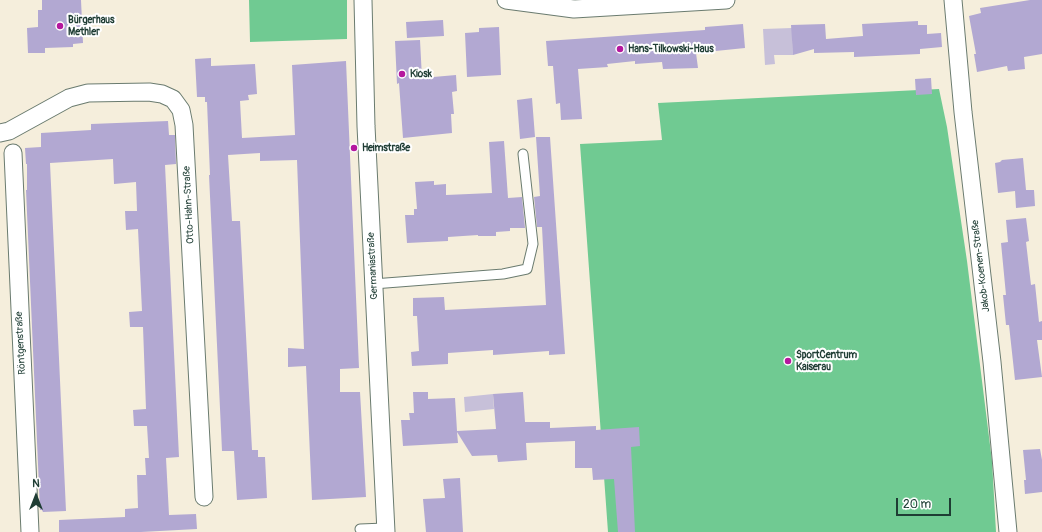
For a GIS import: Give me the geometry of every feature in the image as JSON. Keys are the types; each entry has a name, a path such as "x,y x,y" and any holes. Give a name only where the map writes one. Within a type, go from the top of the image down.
{"street":[{"name":"Germaniastraße","path":"363,0 373,284 385,530"},
{"path":"506,0 574,9 726,0"},
{"name":"Jakob-Koenen-Straße","path":"953,0 964,119 992,362 1008,532"},
{"name":"Otto-Hahn-Straße","path":"0,133 9,131 69,98 88,93 149,92 162,94 173,99 181,110 185,133 204,497"},
{"name":"Röntgenstraße","path":"13,153 30,532"}],"lane":[{"path":"373,284 502,274 527,269 533,244 523,154"},
{"path":"360,529 385,530"}],"shaded area":[{"path":"792,28 793,55 774,55 775,64 765,65 763,29"},
{"path":"493,394 494,409 465,412 464,397"}],"green space":[{"path":"249,0 347,0 347,39 250,42"},
{"name":"SportCentrum Kaiserau","path":"939,89 947,127 967,261 992,461 996,532 608,532 580,144 662,140 658,103"}],"building":[{"name":"Bürgerhaus Methler","path":"42,0 81,0 83,43 73,44 73,47 45,48 45,53 28,53 27,28 38,27 38,10 42,10"},
{"path":"1030,0 1042,0 1042,54 1024,57 1025,69 1008,71 1007,66 977,72 974,54 976,54 969,16 981,13 980,8"},
{"path":"443,20 444,36 407,38 406,22"},
{"path":"918,21 918,25 927,25 927,34 941,33 942,47 920,49 920,54 854,57 854,52 814,53 814,49 793,55 791,25 825,24 826,39 863,36 862,24"},
{"path":"743,24 745,48 696,53 698,68 663,69 662,62 635,64 635,61 607,64 608,67 578,69 582,119 561,120 560,103 556,104 553,66 548,66 546,41 705,30 705,27"},
{"path":"499,27 501,75 467,77 465,33 479,32 479,28"},
{"path":"420,40 422,78 456,75 457,91 452,92 454,114 451,114 452,133 403,138 399,83 397,84 395,41"},
{"path":"211,58 211,66 255,64 257,94 248,95 249,100 240,101 242,138 295,135 292,65 346,61 359,368 340,369 340,392 360,392 366,497 312,500 306,366 288,367 288,348 304,349 297,160 260,161 260,153 228,155 232,221 240,221 252,450 258,450 258,457 265,457 267,498 237,500 234,451 222,451 207,102 205,102 205,97 197,97 195,59"},
{"path":"931,78 932,94 916,95 915,79"},
{"path":"532,98 535,137 520,139 517,100"},
{"path":"168,121 169,135 175,135 176,164 165,165 179,457 166,458 169,515 196,514 197,529 141,532 59,532 59,520 125,517 125,509 138,508 137,475 146,475 145,458 149,458 147,426 134,426 133,410 146,409 143,327 130,327 129,312 142,311 138,229 126,230 125,211 137,211 136,182 114,184 113,159 50,163 66,511 43,512 40,510 26,190 27,164 25,148 41,147 41,133 91,130 91,124"},
{"path":"536,137 550,137 565,354 549,355 549,351 493,355 493,350 448,353 448,364 412,366 411,352 419,351 417,316 413,316 413,298 444,297 445,310 546,305 542,227 537,227 534,197 540,196"},
{"path":"504,141 508,198 522,197 525,228 510,228 510,231 496,232 496,236 478,235 448,237 448,241 407,243 405,215 414,215 414,209 417,209 415,182 434,181 434,185 446,184 446,195 492,193 489,142"},
{"path":"1023,158 1026,190 1034,190 1035,206 1016,208 1015,191 998,193 995,163 1002,160"},
{"path":"1026,218 1029,241 1026,242 1031,285 1035,284 1039,322 1042,321 1042,340 1037,340 1042,377 1015,380 1009,325 1006,325 1003,295 1006,295 1001,243 1008,242 1006,220"},
{"path":"413,392 428,392 428,399 455,398 457,431 496,429 493,394 523,392 525,422 550,422 550,428 596,426 596,430 639,427 640,446 631,447 635,532 618,532 614,479 593,480 592,468 575,468 575,441 526,443 527,460 498,462 497,455 472,456 457,432 458,443 403,446 401,420 410,420 409,413 414,413"},
{"path":"1040,449 1042,460 1042,492 1025,494 1024,480 1026,480 1023,450"},
{"path":"460,478 463,532 426,532 423,499 445,498 443,479"}],"place":[{"name":"Bürgerhaus Methler","path":"60,26"},
{"name":"Hans-Tilkowski-Haus","path":"620,49"},
{"name":"Kiosk","path":"402,74"},
{"name":"Heimstraße","path":"354,148"},
{"name":"SportCentrum Kaiserau","path":"788,361"}]}
